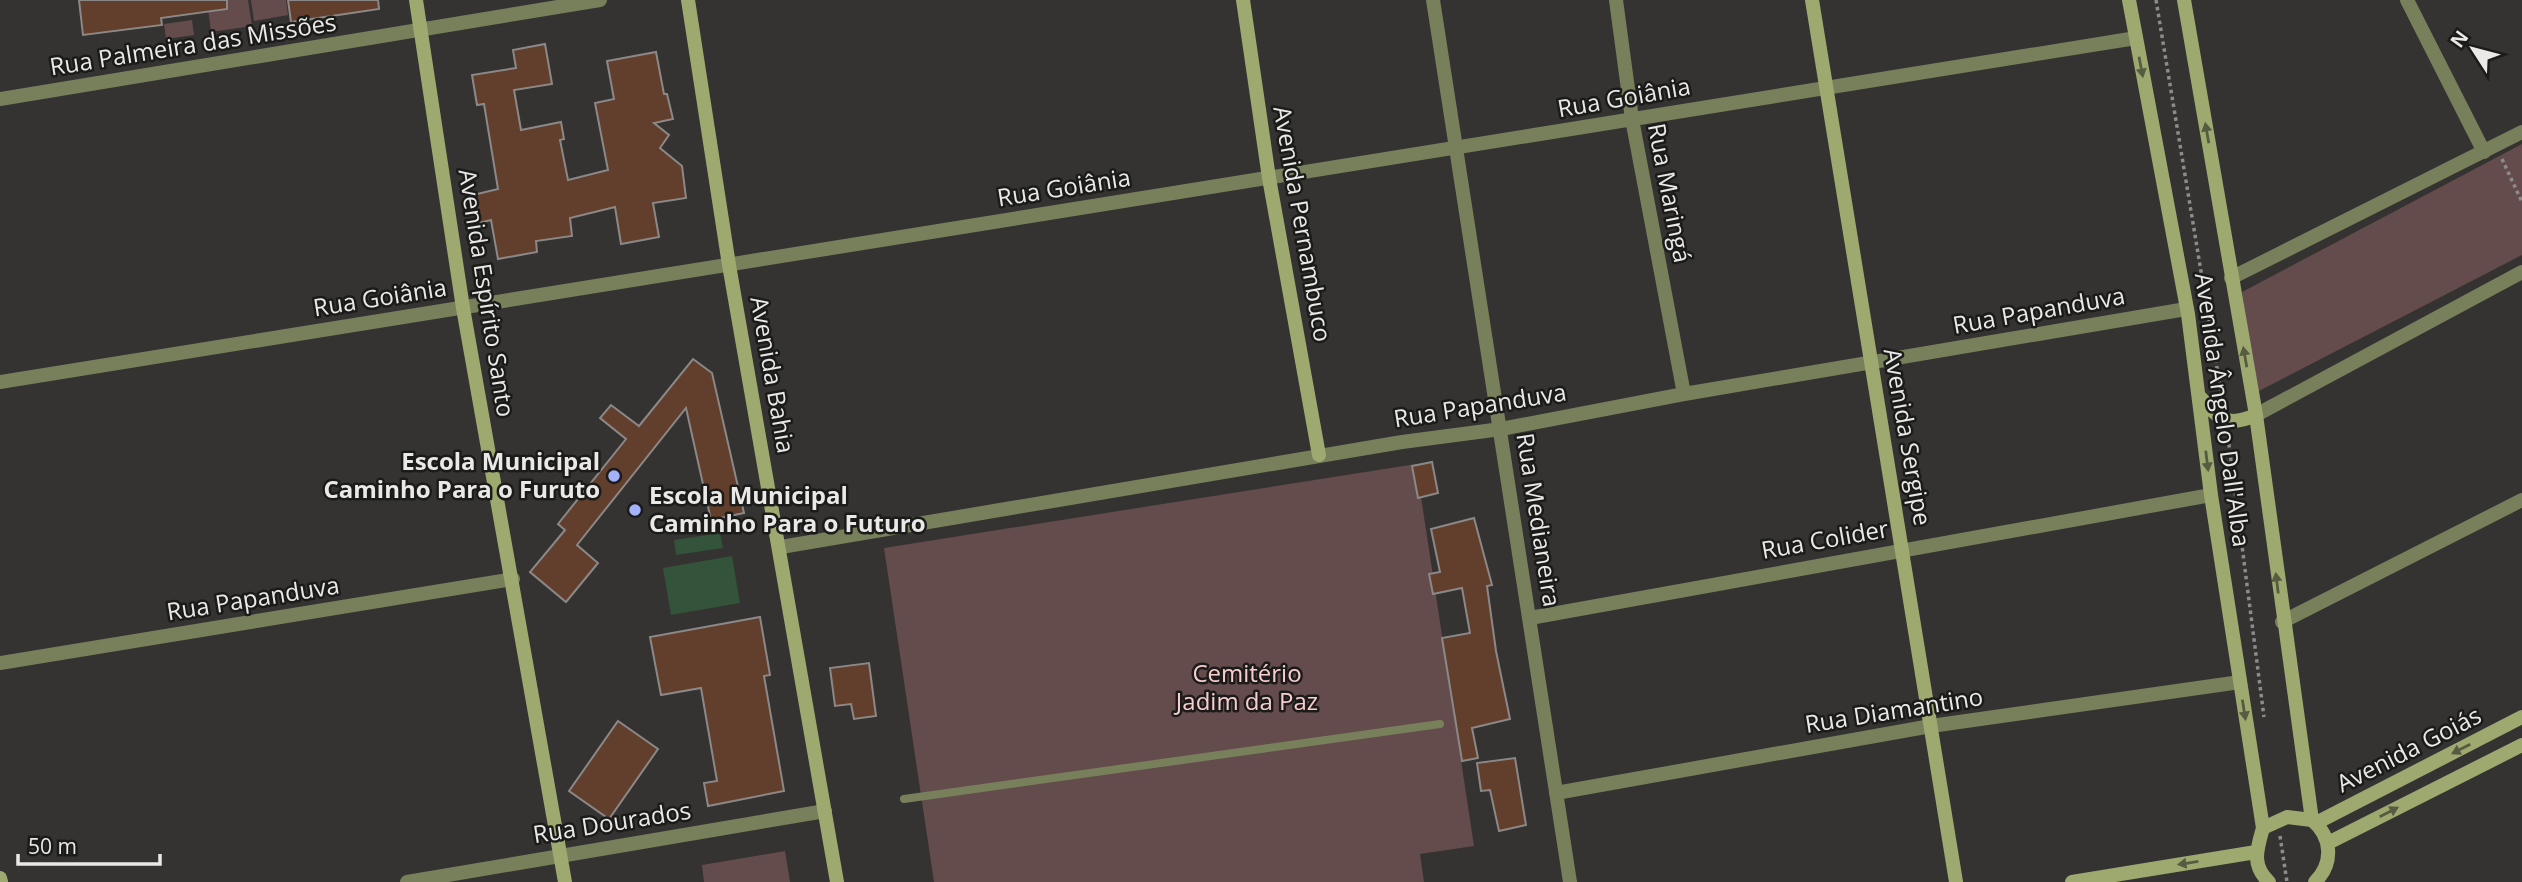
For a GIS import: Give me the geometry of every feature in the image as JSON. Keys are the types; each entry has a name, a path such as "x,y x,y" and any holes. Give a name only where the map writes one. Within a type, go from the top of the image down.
{"street":[{"name":"Avenida Espírito Santo","path":"416,0 463,308 565,882"},
{"name":"Rua Palmeira das Missões","path":"0,99 421,32 600,0"},
{"name":"Avenida Bahia","path":"688,0 729,265 781,547 837,882"},
{"name":"Avenida Pernambuco","path":"1243,0 1269,178 1319,456"},
{"name":"Rua Medianeira","path":"1433,0 1570,882"},
{"name":"Rua Maringá","path":"1616,0 1632,119 1684,394"},
{"name":"Avenida Sergipe","path":"1812,0 1956,882"},
{"name":"Avenida Ângelo Dall'Alba","path":"2129,0 2186,309 2200,397 2211,495 2263,828"},
{"name":"Avenida Ângelo Dall'Alba","path":"2184,0 2256,415 2282,622 2314,822"},
{"path":"2407,0 2490,149"},
{"name":"Rua Goiânia","path":"0,382 2136,38"},
{"path":"2231,278 2522,132"},
{"path":"2200,397 2225,421 2241,422 2522,272"},
{"name":"Rua Papanduva","path":"781,547 1319,456 1500,429 1684,394 2186,309"},
{"name":"Rua Colider","path":"1530,618 2211,495"},
{"path":"2282,622 2522,500"},
{"name":"Rua Papanduva","path":"0,663 513,579"},
{"name":"Rua Diamantino","path":"1556,793 1931,726 2240,682"},
{"name":"Avenida Goiás","path":"2314,822 2522,717"},
{"name":"Avenida Goiás","path":"2328,842 2522,744"},
{"name":"Rua Dourados","path":"407,882 825,811"},
{"path":"2268,881 2258,867 2256,852 2263,828 2287,817 2314,822 2328,842 2328,860 2320,880"},
{"path":"2072,882 2256,852"},
{"path":"2249,882 2268,881"}],"lane":[{"path":"904,799 1440,724"}],"path":[{"path":"2156,0 2225,421 2265,724"},
{"path":"2490,149 2522,202"},
{"path":"2277,820 2287,882"}],"green space":[{"path":"207,0 248,0 252,26 211,32"},
{"path":"251,0 286,0 288,15 254,21"},
{"path":"192,20 194,35 166,39 164,24"},
{"path":"2522,144 2522,255 2257,392 2242,292"},
{"name":"Cemitério Jadim da Paz","path":"1416,464 1474,846 1420,854 1424,882 934,882 884,548"},
{"path":"785,851 790,882 704,882 702,865"}],"shaded area":[{"path":"720,533 723,548 676,555 674,540"},
{"path":"732,556 740,603 671,615 663,568"}],"building":[{"path":"79,0 227,0 227,9 161,18 162,25 83,35"},
{"path":"288,0 378,0 379,9 291,22"},
{"path":"545,44 552,84 514,90 521,130 561,122 564,139 560,140 568,180 608,170 595,103 614,99 607,61 656,52 664,94 667,94 673,119 654,123 669,135 660,148 682,166 686,198 653,203 659,237 621,244 615,207 570,218 572,236 536,241 537,252 498,259 491,220 479,223 473,195 498,189 484,104 477,105 472,75 516,68 513,50"},
{"name":"Escola Municipal Caminho Para o Furuto","path":"693,359 712,373 744,513 711,520 686,408 577,545 598,563 566,602 530,572 565,530 558,524 626,439 600,418 611,405 639,426"},
{"path":"1432,462 1438,493 1418,498 1412,466"},
{"path":"1474,518 1492,585 1487,586 1496,651 1510,719 1472,728 1478,758 1462,761 1442,638 1470,633 1462,588 1433,594 1429,574 1440,572 1431,529"},
{"path":"760,617 770,675 764,676 784,791 708,806 704,783 717,781 701,688 661,695 650,637"},
{"path":"869,663 876,716 854,719 851,704 835,706 830,668"},
{"path":"618,721 658,749 609,819 569,791"},
{"path":"1515,758 1526,825 1499,831 1490,790 1481,791 1477,763"}],"place":[{"name":"Escola Municipal Caminho Para o Furuto","path":"614,476"},
{"name":"Escola Municipal Caminho Para o Futuro","path":"635,510"}]}
